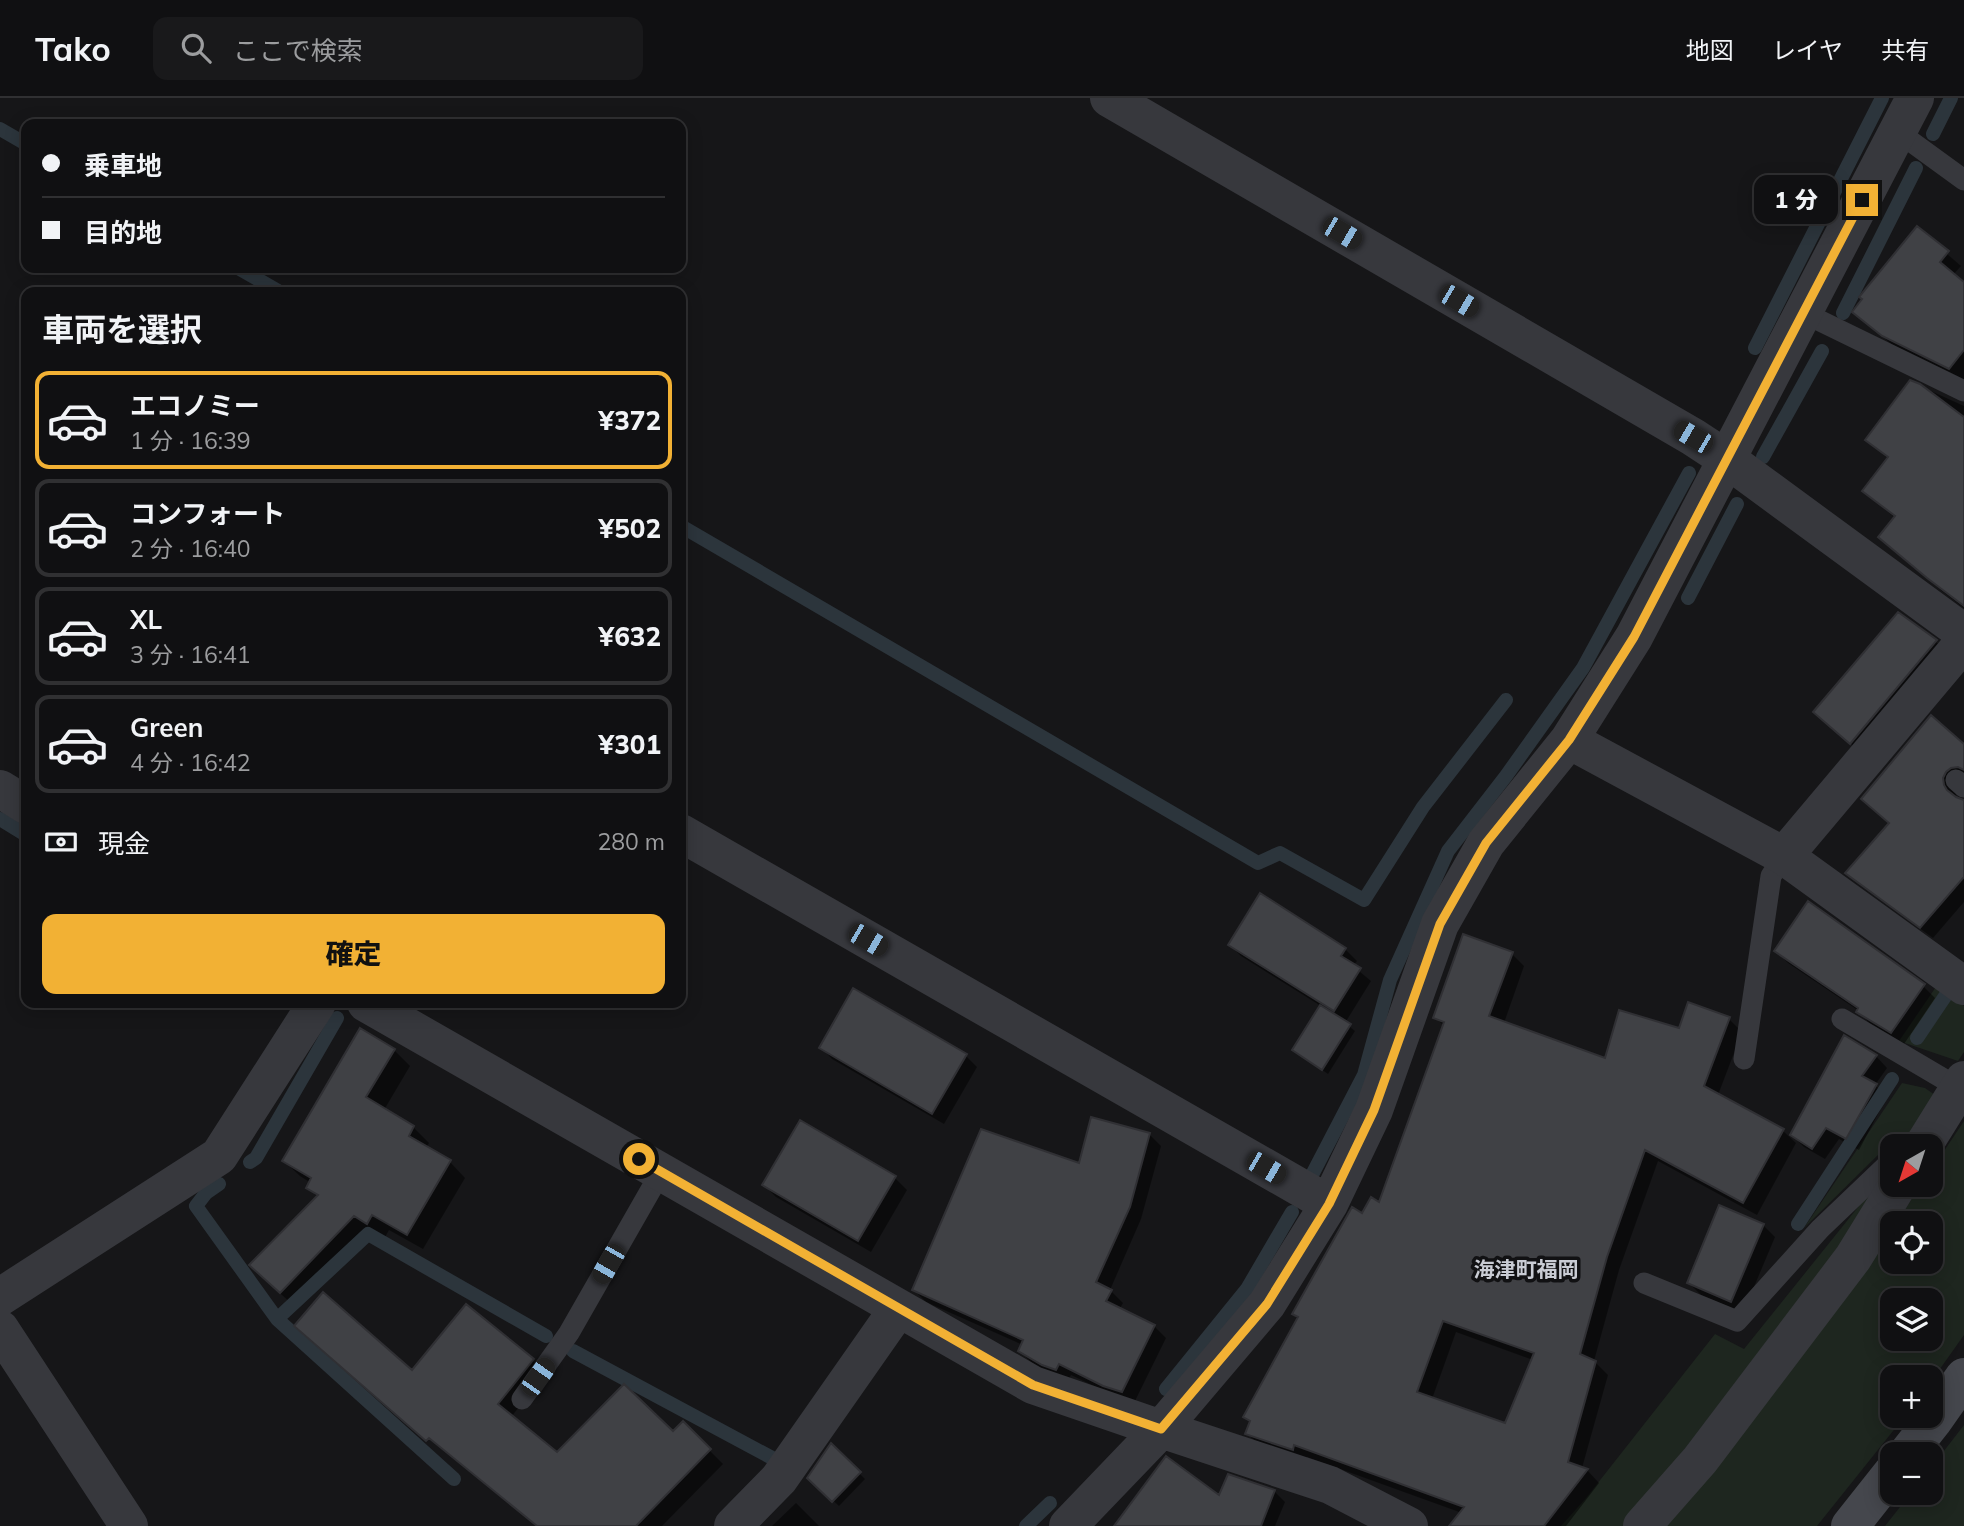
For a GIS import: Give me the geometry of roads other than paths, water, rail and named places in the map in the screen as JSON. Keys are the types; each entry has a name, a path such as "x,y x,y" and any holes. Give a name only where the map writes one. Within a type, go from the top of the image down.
{"main road":[{"path":"1916,1442 1964,1377"},
{"path":"1850,1526 1880,1488"}],"street":[{"path":"1109,98 1693,437 1964,633"},
{"path":"1068,1526 1161,1429 1267,1304 1329,1204 1374,1110 1440,924 1486,843 1569,740 1634,637 1915,98"},
{"path":"1784,856 1964,642"},
{"path":"1569,740 1784,856 1964,986"},
{"path":"0,789 21,802"},
{"path":"686,836 1329,1204"},
{"path":"0,1297 219,1156 314,1008"},
{"path":"375,1008 1033,1385 1330,1485 1409,1526"},
{"path":"1931,1134 1962,1084"},
{"path":"1642,1526 1700,1460 1853,1258 1891,1197"},
{"path":"733,1526 779,1479 898,1309"},
{"path":"0,1329 128,1526"}],"lane":[{"path":"1898,132 1964,180"},
{"path":"1804,313 1964,391"},
{"path":"1744,1059 1771,876 1784,856"},
{"path":"1842,1019 1962,1084"},
{"path":"522,1399 569,1333 662,1172"},
{"path":"1644,1283 1737,1321 1820,1229 1880,1173"}],"waterway":[{"path":"1755,348 1882,98"},
{"path":"1933,134 1951,98"},
{"path":"0,129 21,141"},
{"path":"1843,313 1916,168"},
{"path":"247,273 271,287"},
{"path":"1763,457 1822,351"},
{"path":"1313,1173 1364,1075 1390,980 1448,851 1506,776 1583,668 1689,473"},
{"path":"1688,598 1737,504"},
{"path":"686,529 1258,863 1280,853 1364,900 1423,807 1506,700"},
{"path":"0,819 21,832"},
{"path":"1917,1038 1948,992"},
{"path":"250,1162 256,1158 337,1018"},
{"path":"1798,1224 1892,1079"},
{"path":"219,1184 206,1193 196,1206 277,1319 454,1479"},
{"path":"1166,1389 1247,1289 1292,1212"},
{"path":"277,1319 368,1234 546,1336"},
{"path":"573,1351 774,1459"},
{"path":"1026,1526 1050,1503"}],"district":[{"name":"海津町福岡","path":"1526,1269"}]}
